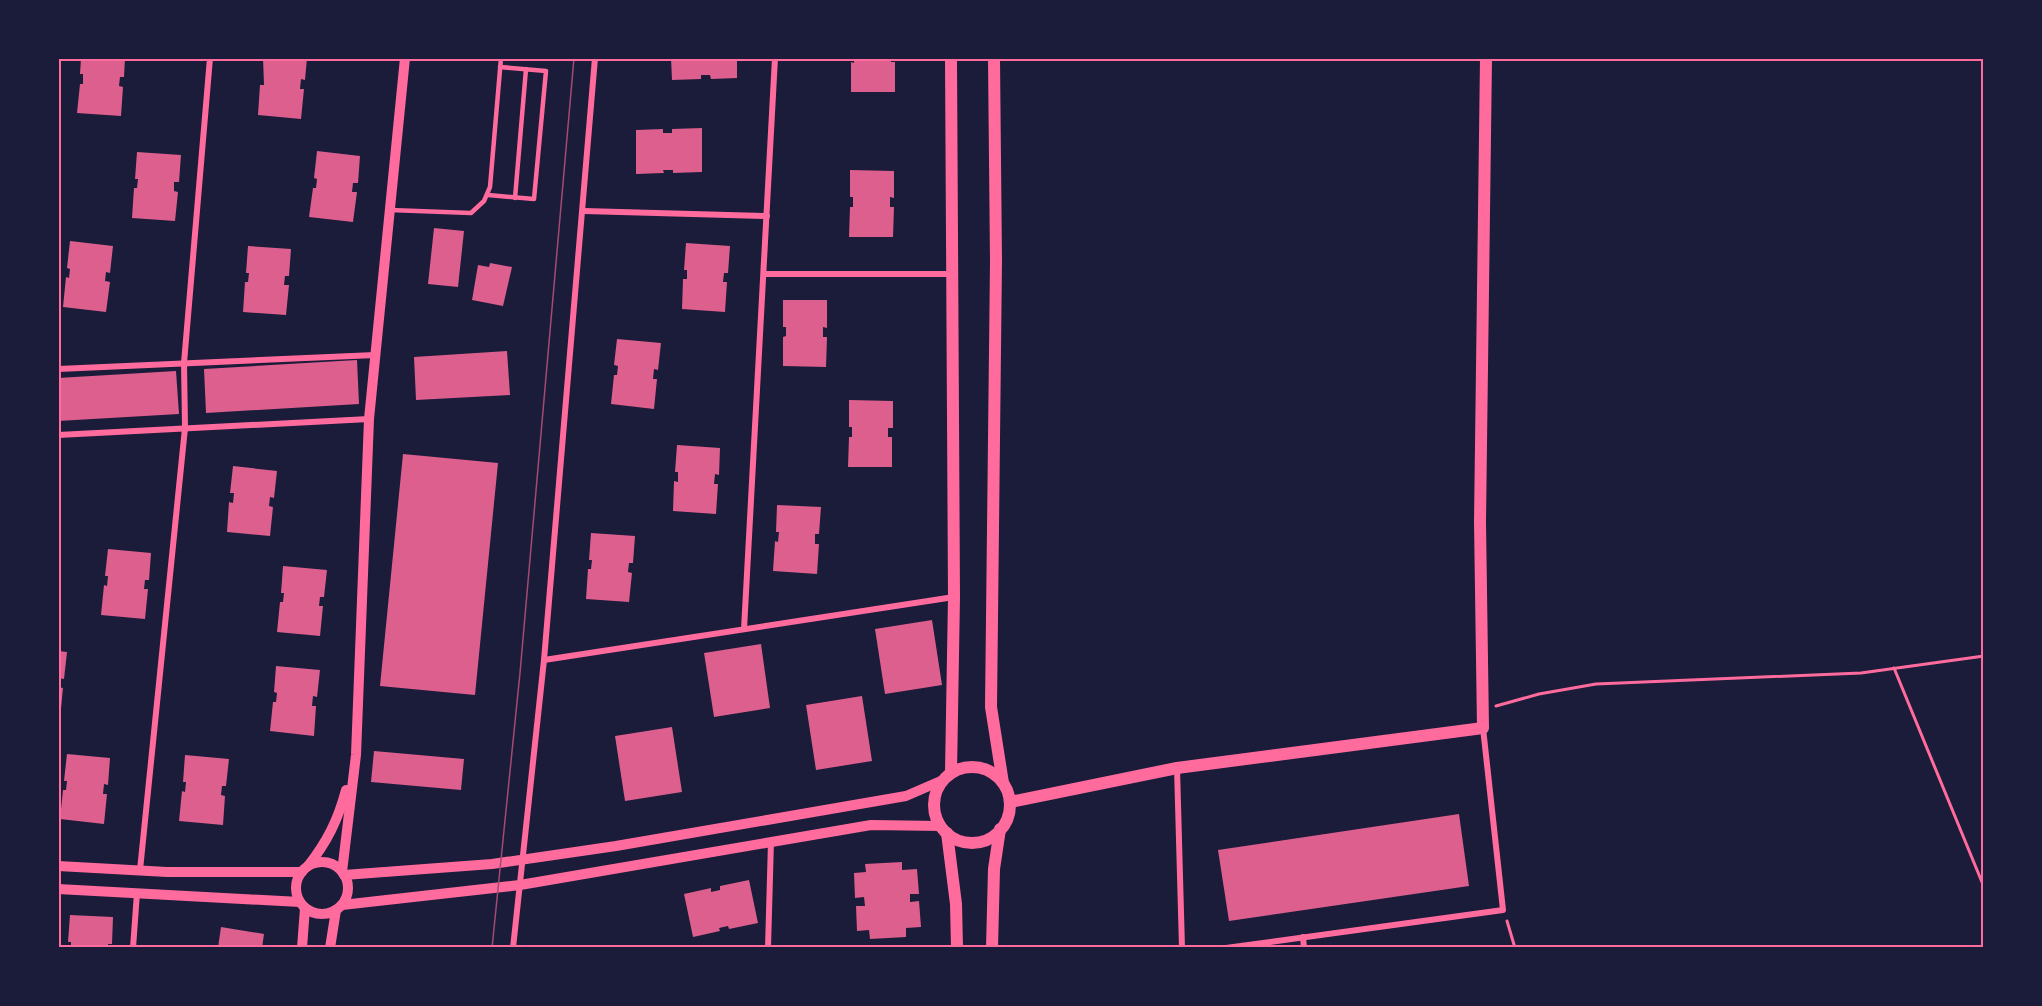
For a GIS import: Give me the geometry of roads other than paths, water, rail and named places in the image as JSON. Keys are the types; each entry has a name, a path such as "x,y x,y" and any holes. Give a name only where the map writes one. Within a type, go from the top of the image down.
{"main road":[{"path":"947,777 954,597 951,58"},
{"path":"992,948 994,869 1000,830 1009,812 1010,802 1003,783 991,706 996,273 994,58"},
{"path":"1010,802 1177,768 1483,728 1480,510 1486,58"},
{"path":"957,948 956,904 944,830 934,807 935,798 947,777 959,769 979,767 997,776 1003,783"},
{"path":"944,830 965,842 984,840 1000,830"}],"street":[{"path":"140,870 185,428 184,363 210,58"},
{"path":"330,948 339,908 348,890 343,873 356,755 369,419 405,58"},
{"path":"513,948 544,660 584,211 595,58"},
{"path":"744,629 775,58"},
{"path":"584,211 767,216"},
{"path":"764,274 952,274"},
{"path":"58,369 375,355"},
{"path":"58,435 369,419"},
{"path":"544,660 954,597"},
{"path":"1226,948 1503,910 1483,728"},
{"path":"302,948 302,905 296,887 305,869 326,843 339,818 356,755"},
{"path":"1177,768 1182,948"},
{"path":"58,866 140,870 305,869 324,862 332,864 343,873 467,868 906,796 947,777"},
{"path":"58,889 302,905 320,915 339,908 520,885 871,825 944,830"},
{"path":"768,948 771,841"},
{"path":"133,948 137,894"},
{"path":"1303,937 1304,948"}],"lane":[{"path":"390,210 471,213 488,195 501,58"},
{"path":"488,195 534,199 545,83 546,71 500,67"},
{"path":"515,198 526,69"}],"tram line":[{"path":"492,948 520,673 574,58"}]}
